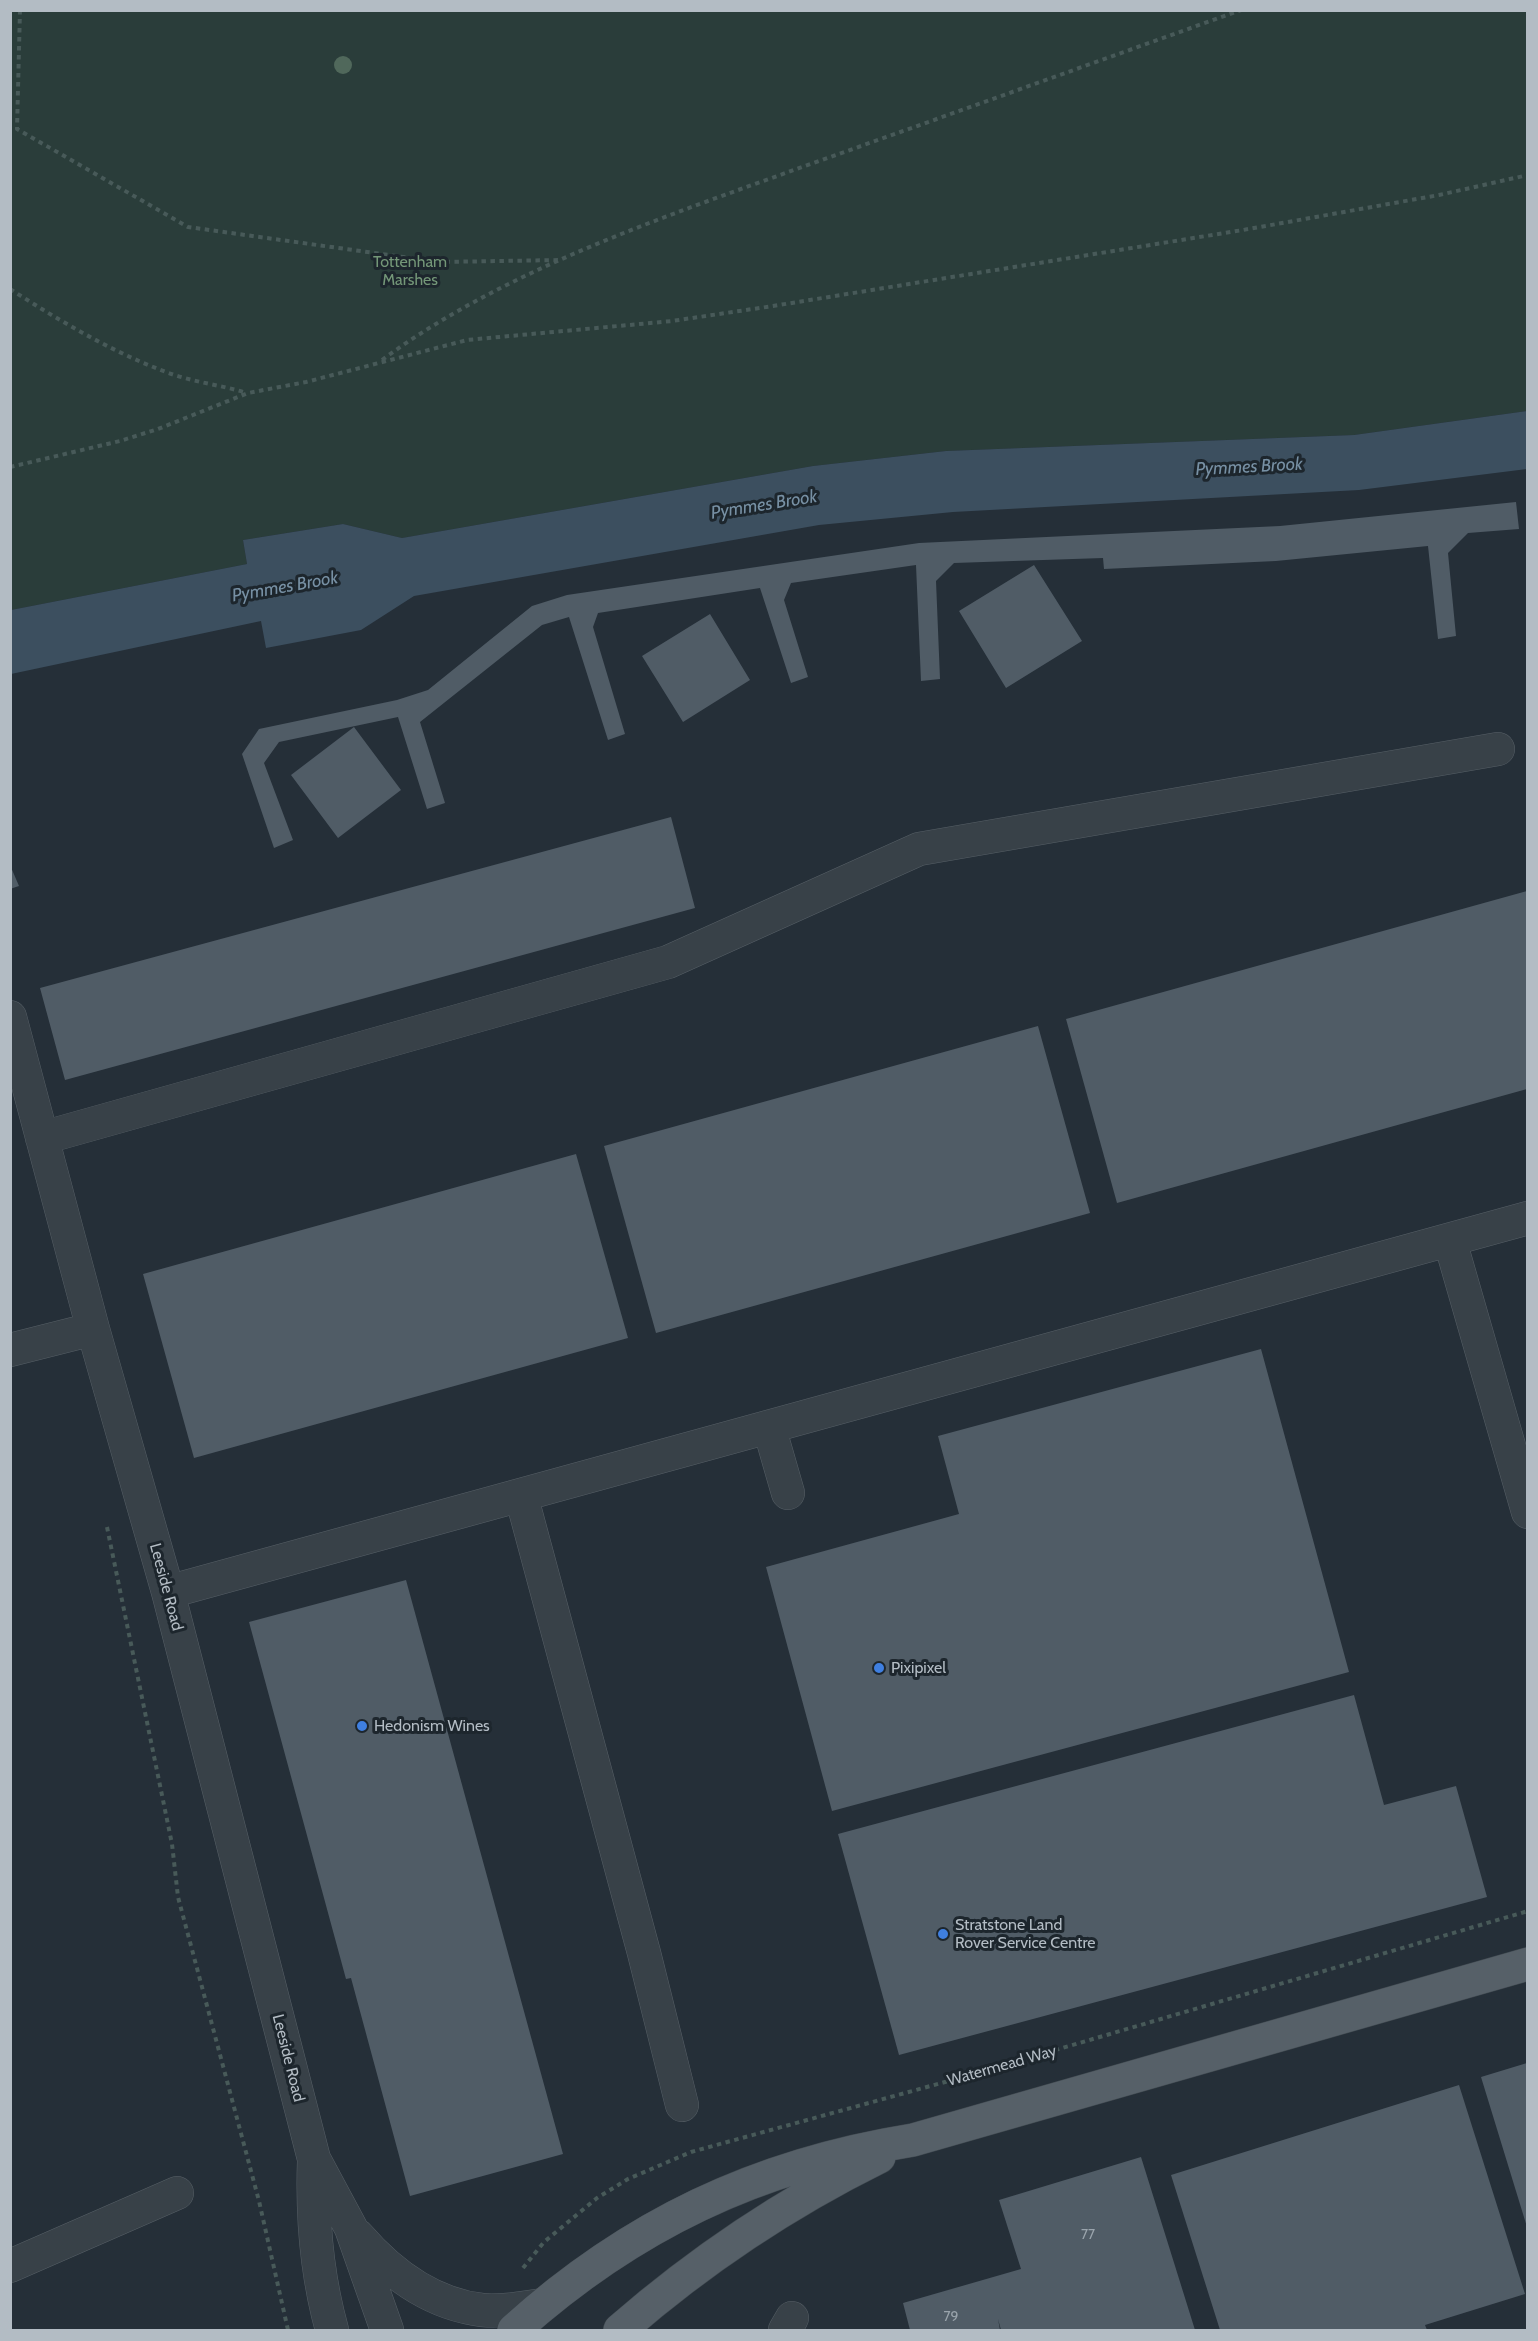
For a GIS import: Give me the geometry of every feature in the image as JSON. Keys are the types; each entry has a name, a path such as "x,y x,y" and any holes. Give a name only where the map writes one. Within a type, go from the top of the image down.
{"main road":[{"path":"514,2331 542,2305 628,2242 705,2200 745,2183 827,2157 912,2140 1527,1964"},
{"path":"620,2331 669,2289 747,2234 828,2184 912,2140"}],"street":[{"path":"42,1138 668,962 919,849 1498,749"},
{"name":"Leeside Road","path":"10,1017 93,1329 168,1592 314,2159 351,2228 387,2331"},
{"path":"168,1592 1527,1218"},
{"path":"1450,1241 1527,1512"},
{"path":"10,1350 93,1329"},
{"path":"769,1428 788,1493"},
{"path":"521,1495 641,1942 682,2105"},
{"name":"Leeside Road","path":"314,2159 312,2211 324,2302 332,2331"},
{"path":"10,2266 177,2193"},
{"name":"Leeside Road","path":"351,2228 381,2263 420,2289 441,2299 482,2310 542,2305"}],"path":[{"path":"20,10 17,129 188,227 439,262 565,260"},
{"path":"380,362 422,330 470,304 565,260 678,212 1241,10"},
{"path":"10,467 120,441 158,429 248,393 306,382 467,340 683,319 1220,234 1439,195 1527,175"},
{"path":"10,289 101,344 133,358 169,373 248,393"},
{"path":"105,1515 119,1596 142,1694 156,1776 172,1844 178,1897 259,2201 288,2331"},
{"name":"Watermead Way","path":"518,2273 544,2242 597,2198 627,2179 691,2152 974,2074 1527,1911"}],"green space":[{"name":"Tottenham Marshes","path":"11,11 1527,11 1527,411 1354,435 946,451 813,466 402,538 343,524 243,540 247,564 11,610"}],"water":[{"name":"Pymmes Brook","path":"1527,411 1527,469 1359,490 953,512 819,525 414,596 361,630 266,648 261,621 11,674 11,610 247,564 243,540 343,524 402,538 813,466 946,451 1354,435"}],"building":[{"path":"1516,502 1519,529 1468,533 1448,553 1456,636 1438,639 1428,546 1276,561 1104,569 1103,558 954,563 936,581 940,679 921,681 916,565 791,583 784,600 808,677 791,683 760,588 598,613 593,627 625,734 608,740 569,617 542,625 420,722 445,803 427,809 398,717 279,742 264,763 293,840 274,848 242,754 259,729 397,700 428,690 532,606 567,595 919,543 1280,526"},
{"path":"1034,565 1082,641 1006,688 959,611"},
{"path":"710,614 750,680 683,722 642,656"},
{"path":"354,727 401,790 338,838 291,775"},
{"path":"671,817 695,908 65,1080 40,988"},
{"path":"10,865 19,886 10,889"},
{"path":"1527,891 1527,1089 1117,1203 1066,1019"},
{"path":"1038,1026 1090,1213 656,1333 604,1146"},
{"path":"576,1154 628,1338 194,1458 143,1274"},
{"path":"1261,1349 1349,1672 832,1811 766,1567 959,1514 938,1436"},
{"path":"406,1580 563,2154 410,2196 351,1978 346,1979 249,1622"},
{"path":"1354,1695 1384,1805 1456,1786 1487,1897 899,2055 838,1834"},
{"path":"1527,2063 1527,2227 1481,2077"},
{"path":"1459,2085 1525,2294 1425,2325 1427,2330 1220,2330 1171,2175"},
{"path":"1141,2157 1195,2330 1001,2330 998,2319 1000,2330 910,2330 903,2303 1021,2269 999,2200"}],"place":[{"name":"Pixipixel","path":"879,1668"},
{"name":"Hedonism Wines","path":"362,1726"},
{"name":"Stratstone Land Rover Service Centre","path":"943,1934"}]}
